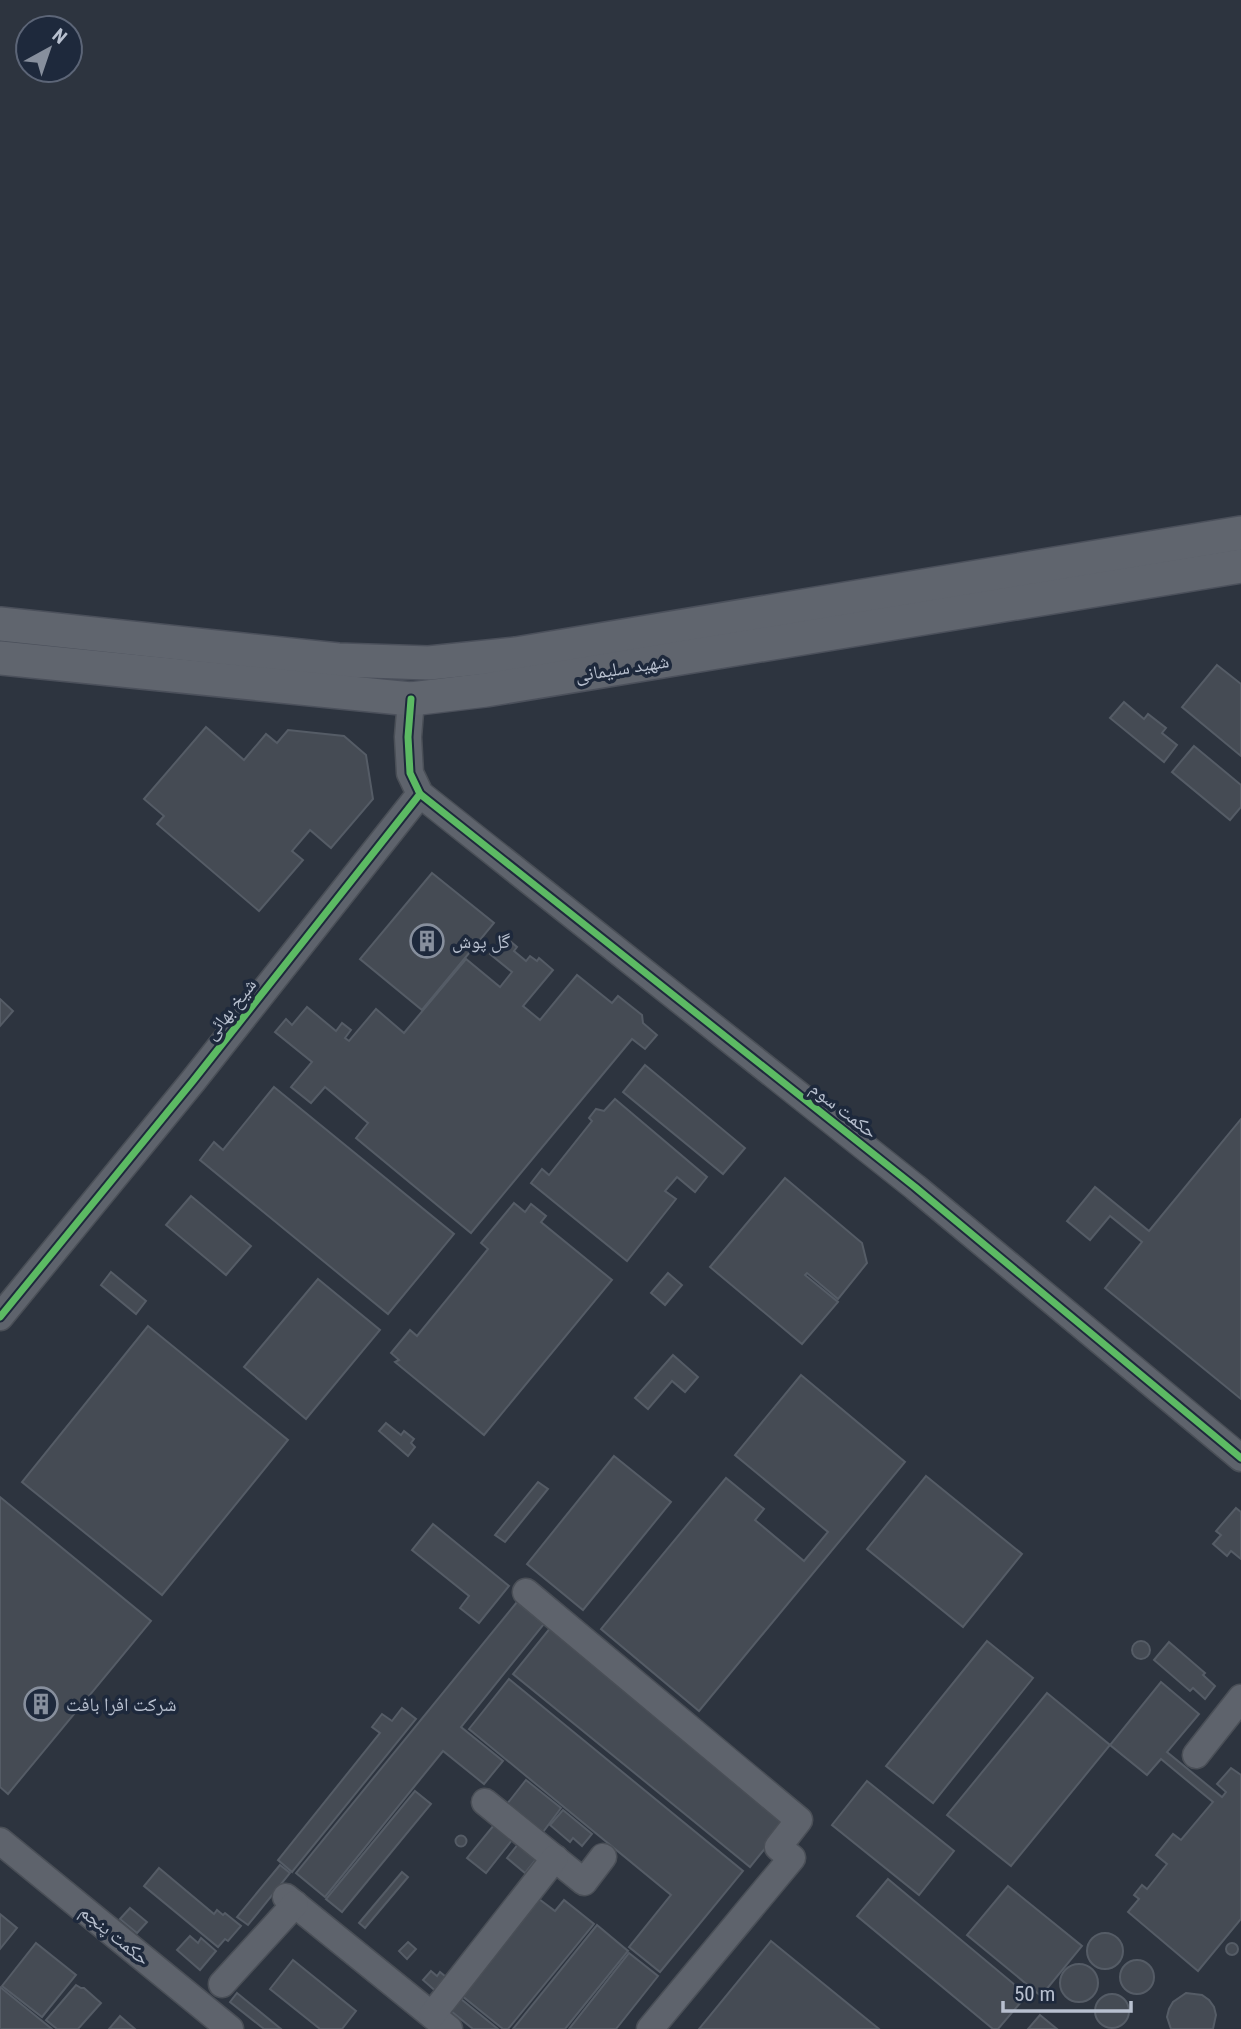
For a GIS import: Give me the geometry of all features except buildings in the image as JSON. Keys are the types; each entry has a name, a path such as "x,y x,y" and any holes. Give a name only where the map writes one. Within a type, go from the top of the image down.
{"main road":[{"name":"شهید سلیمانی","path":"0,624 338,660 429,663 516,654 1241,533"},
{"name":"شهید سلیمانی","path":"0,658 411,699 486,691 1241,566"}],"street":[{"path":"411,699 408,737 410,773 420,794"},
{"name":"شیخ بهائی","path":"0,1317 193,1081 420,794"},
{"name":"حکمت سوم","path":"420,794 915,1187 1241,1458"},
{"path":"526,1592 799,1820 778,1847 792,1858 650,2029"},
{"path":"1196,1755 1241,1698"},
{"path":"485,1802 583,1882 603,1857"},
{"name":"حکمت پنجم","path":"0,1840 230,2029"},
{"path":"222,1984 290,1901 440,2022 555,1858"}],"cycle path":[{"path":"411,699 408,737 410,773 420,794 915,1187 1241,1458"},
{"path":"0,1317 193,1081 420,794"}],"place":[{"name":"گل پوش","path":"427,941"},
{"name":"شرکت افرا بافت","path":"41,1704"}]}
